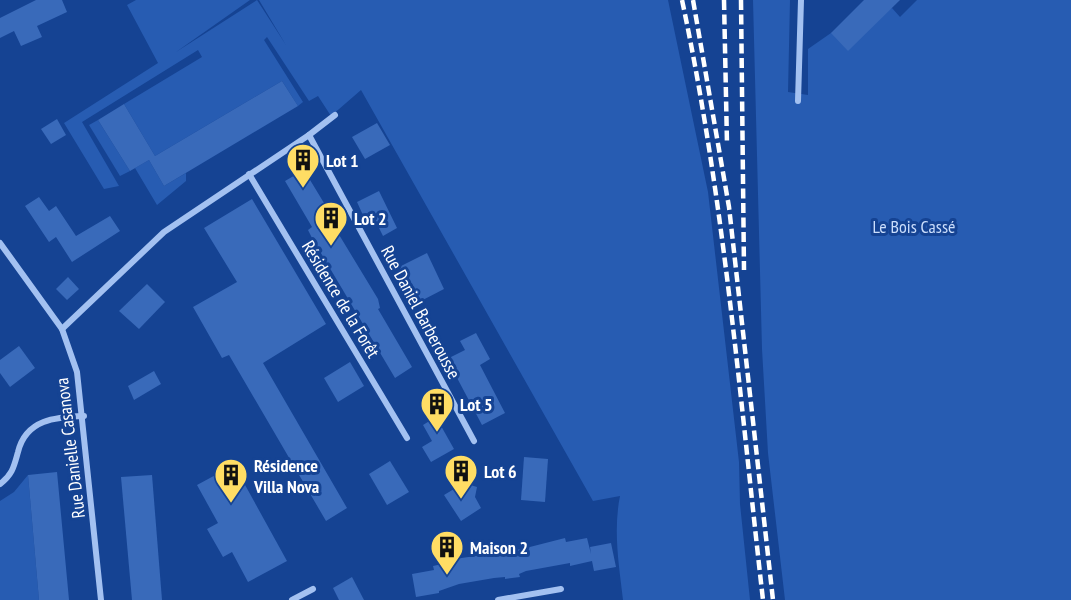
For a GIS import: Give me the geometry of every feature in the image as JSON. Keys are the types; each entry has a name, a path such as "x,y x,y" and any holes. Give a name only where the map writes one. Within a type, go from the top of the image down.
{"street":[{"path":"798,101 801,0"},
{"path":"62,329 164,232 309,135 335,115"},
{"name":"Rue Daniel Barberousse","path":"309,135 474,441"},
{"name":"Résidence de la Forêt","path":"249,174 407,438"},
{"name":"Rue Danielle Casanova","path":"0,243 62,329 77,372 84,417 101,600"},
{"path":"0,484 15,467 20,445 34,427 52,418 84,417"},
{"path":"292,600 313,589"},
{"path":"498,600 561,589"}],"green space":[{"path":"136,0 250,0 176,52 257,0 286,45 259,0 668,0 708,192 739,462 740,504 750,600 623,600 617,535 620,496 593,501 361,90 331,116 318,96 309,101 267,37 264,40 303,102 298,106 282,81 155,156 124,104 202,57 198,50 82,122 119,186 104,189 64,123 158,63 127,5"},
{"name":"Le Bois Cassé","path":"753,0 790,0 788,92 808,95 808,49 831,33 892,8 900,17 917,0 1071,0 1071,600 785,600 768,453 762,349"},
{"path":"98,120 130,171 120,176 89,125"},
{"path":"149,160 164,186 186,173 186,181 157,205 135,168"},
{"path":"28,475 39,600 0,600 0,501 14,492"}],"building":[{"path":"36,0 62,0 67,12 37,26 42,37 21,46 14,31 0,38 0,18"},
{"path":"864,0 900,0 848,51 831,33"},
{"path":"282,81 298,106 164,186 149,160 130,171 98,120 124,104 155,156"},
{"path":"57,119 66,135 51,144 41,129"},
{"path":"377,123 390,145 365,159 352,137"},
{"path":"304,170 324,203 321,205 378,299 380,308 378,309 412,367 395,378 312,238 308,230 312,227 285,181"},
{"path":"379,191 397,228 383,236 375,220 367,224 357,202"},
{"path":"39,197 49,211 56,206 76,236 110,216 120,231 72,262 56,237 49,242 25,206"},
{"path":"252,199 326,324 263,363 347,508 326,521 229,355 222,358 193,307 237,282 204,228"},
{"path":"427,253 444,289 417,303 399,267"},
{"path":"68,277 79,289 67,300 56,289"},
{"path":"147,284 165,302 139,329 119,311"},
{"path":"476,333 490,359 480,365 505,413 482,425 447,359 465,350 460,341"},
{"path":"19,346 35,368 10,387 0,373 0,360"},
{"path":"350,362 364,386 338,402 324,378"},
{"path":"154,371 161,384 134,400 128,386"},
{"name":"Lot 5","path":"436,417 454,449 431,462 422,447 432,441 423,425"},
{"path":"524,457 548,459 545,502 521,500"},
{"path":"390,461 409,492 387,505 369,474"},
{"name":"Résidence Villa Nova","path":"234,465 287,561 248,582 232,552 223,557 207,529 218,523 197,485"},
{"path":"57,472 69,600 39,600 28,475"},
{"path":"152,475 162,600 132,600 121,477"},
{"name":"Lot 6","path":"464,483 477,487 475,497 481,508 461,521 444,495"},
{"path":"565,538 566,542 587,538 591,554 590,547 611,543 616,567 594,571 592,561 570,566 570,563 526,571 519,574 520,577 494,578 459,584 439,591 439,593 416,597 412,574 434,570 433,566 456,561 455,559 522,549"},
{"path":"352,577 364,600 339,600 333,588"}],"railway":[{"path":"682,0 697,74 720,224 763,600"},
{"path":"693,0 729,207 773,600"},
{"path":"724,0 727,144"},
{"path":"741,0 744,270"}],"place":[{"name":"Lot 1","path":"303,189"},
{"name":"Lot 2","path":"331,247"},
{"name":"Lot 5","path":"437,433"},
{"name":"Lot 6","path":"461,500"},
{"name":"Résidence Villa Nova","path":"231,504"},
{"name":"Maison 2","path":"447,576"}]}
